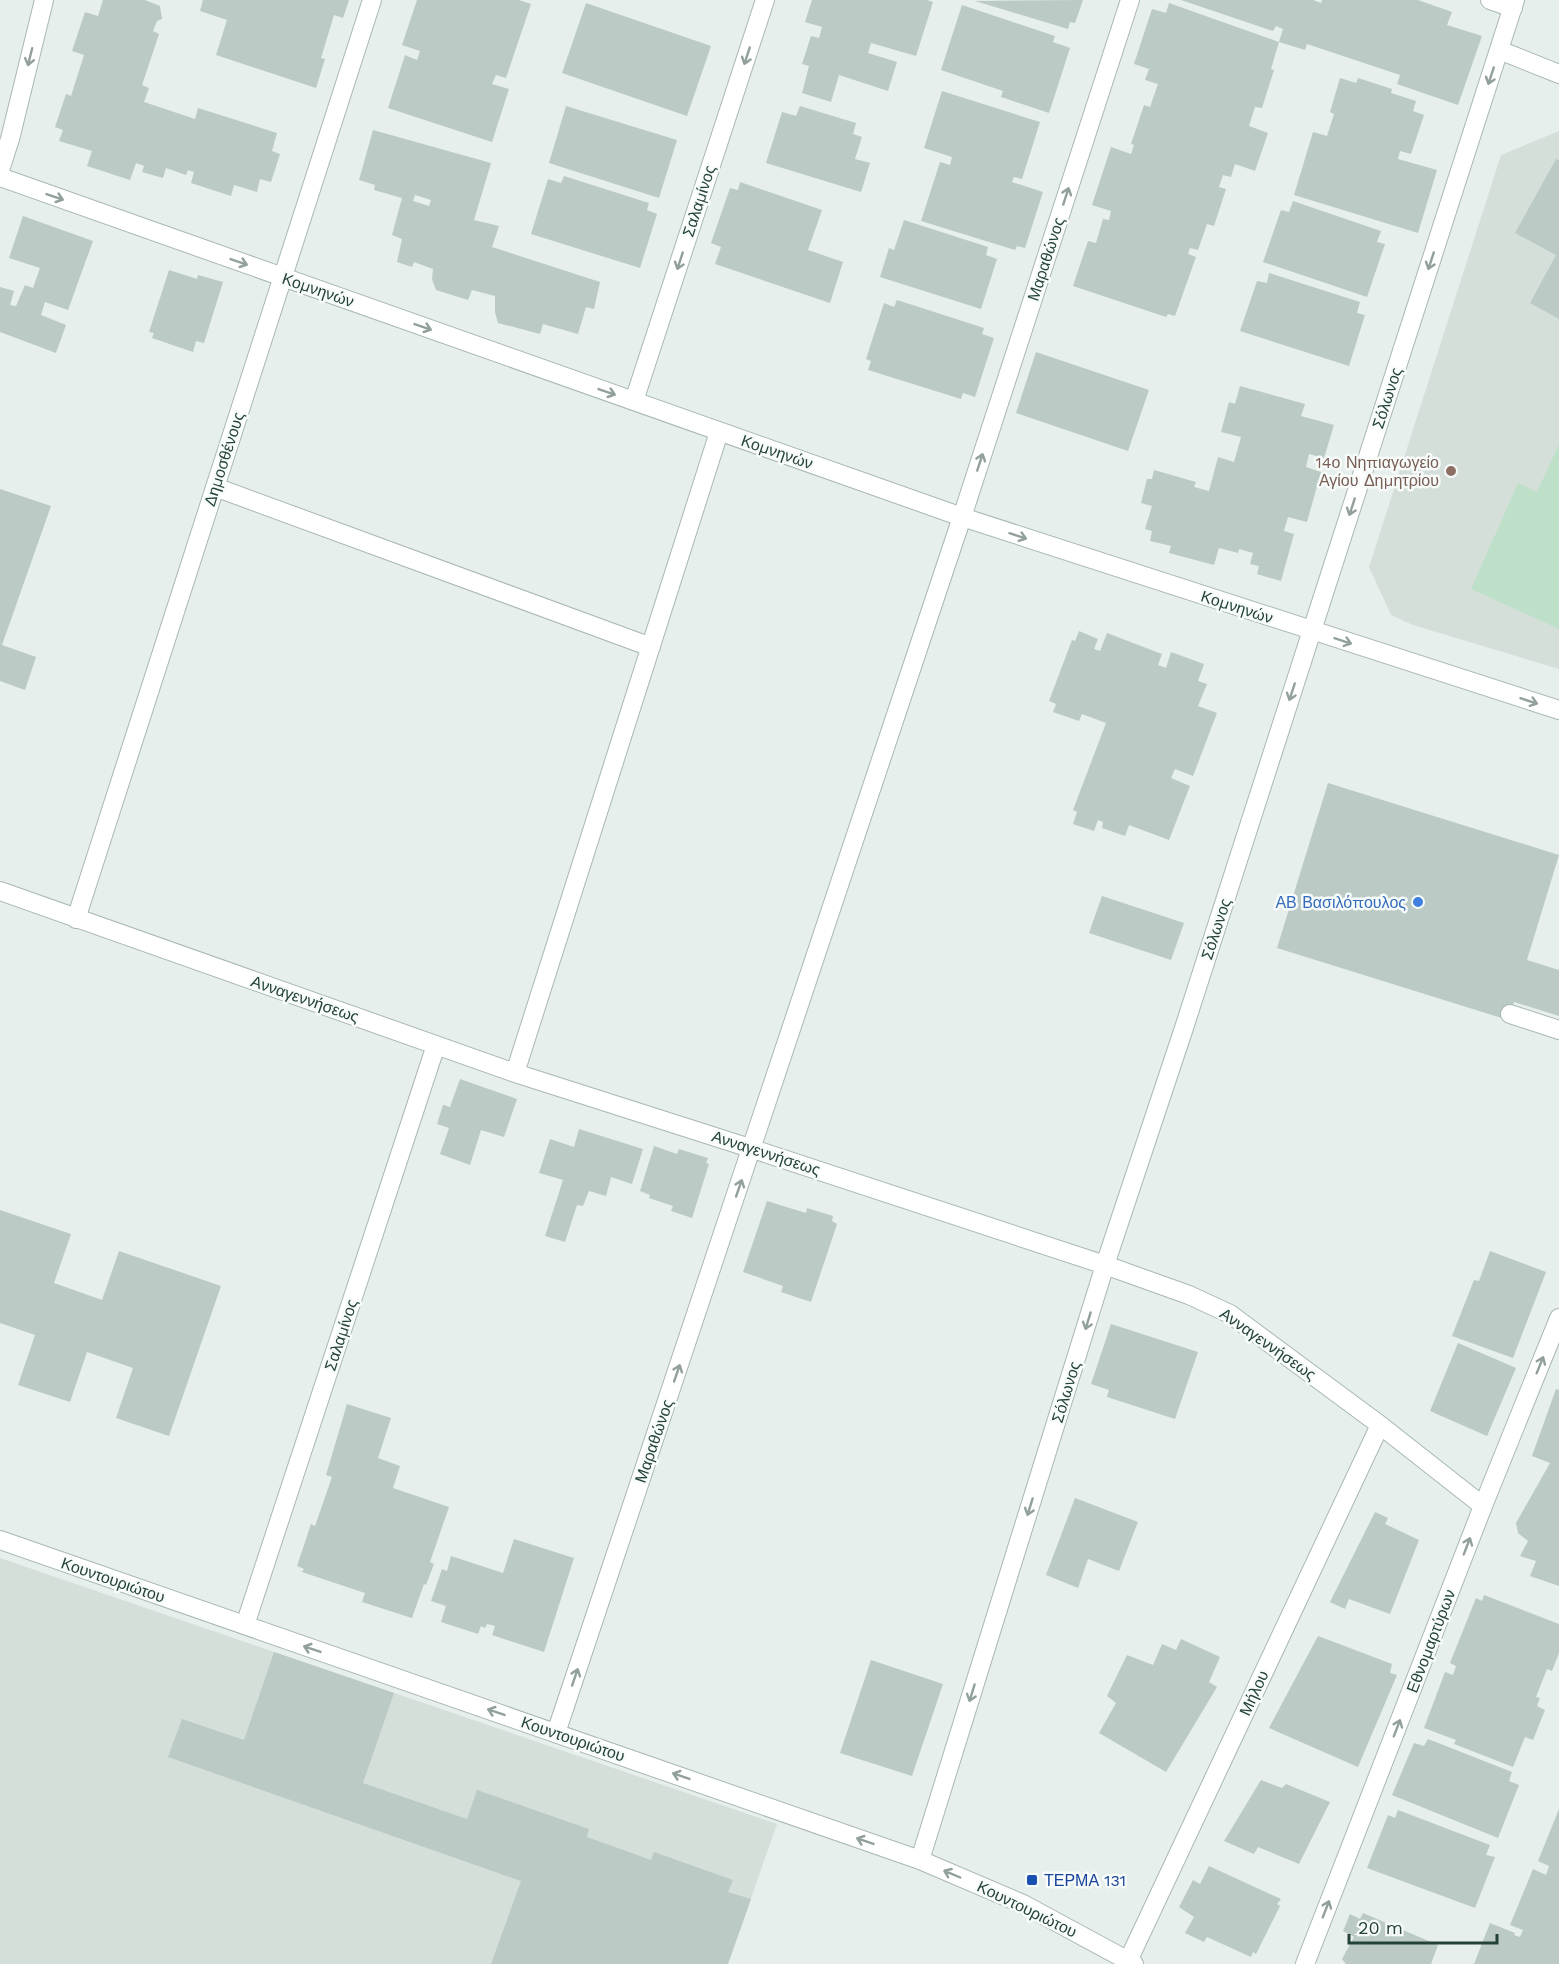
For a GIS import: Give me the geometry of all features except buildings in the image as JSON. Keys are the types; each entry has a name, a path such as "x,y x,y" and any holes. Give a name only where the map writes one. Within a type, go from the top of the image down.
{"street":[{"path":"0,170 5,137 44,0"},
{"name":"Δημοσθένους","path":"76,919 372,0"},
{"name":"Σαλαμίνος","path":"634,401 765,0"},
{"name":"Μαραθώνος","path":"556,1733 753,1149 1130,0"},
{"path":"1490,0 1514,4"},
{"name":"Σόλωνος","path":"920,1860 1106,1265 1514,4"},
{"path":"1499,50 1559,74"},
{"name":"Κομνηνών","path":"0,177 962,517 1559,710"},
{"path":"515,1073 719,432"},
{"path":"215,487 651,647"},
{"name":"Ανναγεννήσεως","path":"0,891 515,1073 1106,1265 1189,1295 1230,1314 1380,1425 1483,1506"},
{"path":"1510,1014 1559,1030"},
{"name":"Σαλαμίνος","path":"245,1626 436,1046"},
{"name":"Εθνομαρτύρων","path":"1305,1964 1483,1506 1559,1318"},
{"name":"Μήλου","path":"1131,1963 1380,1425"},
{"name":"Κουντουριώτου","path":"0,1540 920,1860 1023,1904 1131,1963"}],"shaded area":[{"name":"14ο Νηπιαγωγείο Αγίου Δημητρίου","path":"1559,131 1559,669 1413,625 1391,615 1369,567 1501,155"},
{"path":"0,1558 777,1824 728,1964 0,1964"}],"green space":[{"path":"1559,444 1559,629 1471,589 1518,483 1537,492"}],"place":[{"name":"14ο Νηπιαγωγείο Αγίου Δημητρίου","path":"1451,471"},
{"name":"ΑΒ Βασιλόπουλος","path":"1418,902"},
{"name":"ΤΕΡΜΑ 131","path":"1032,1880"}]}
